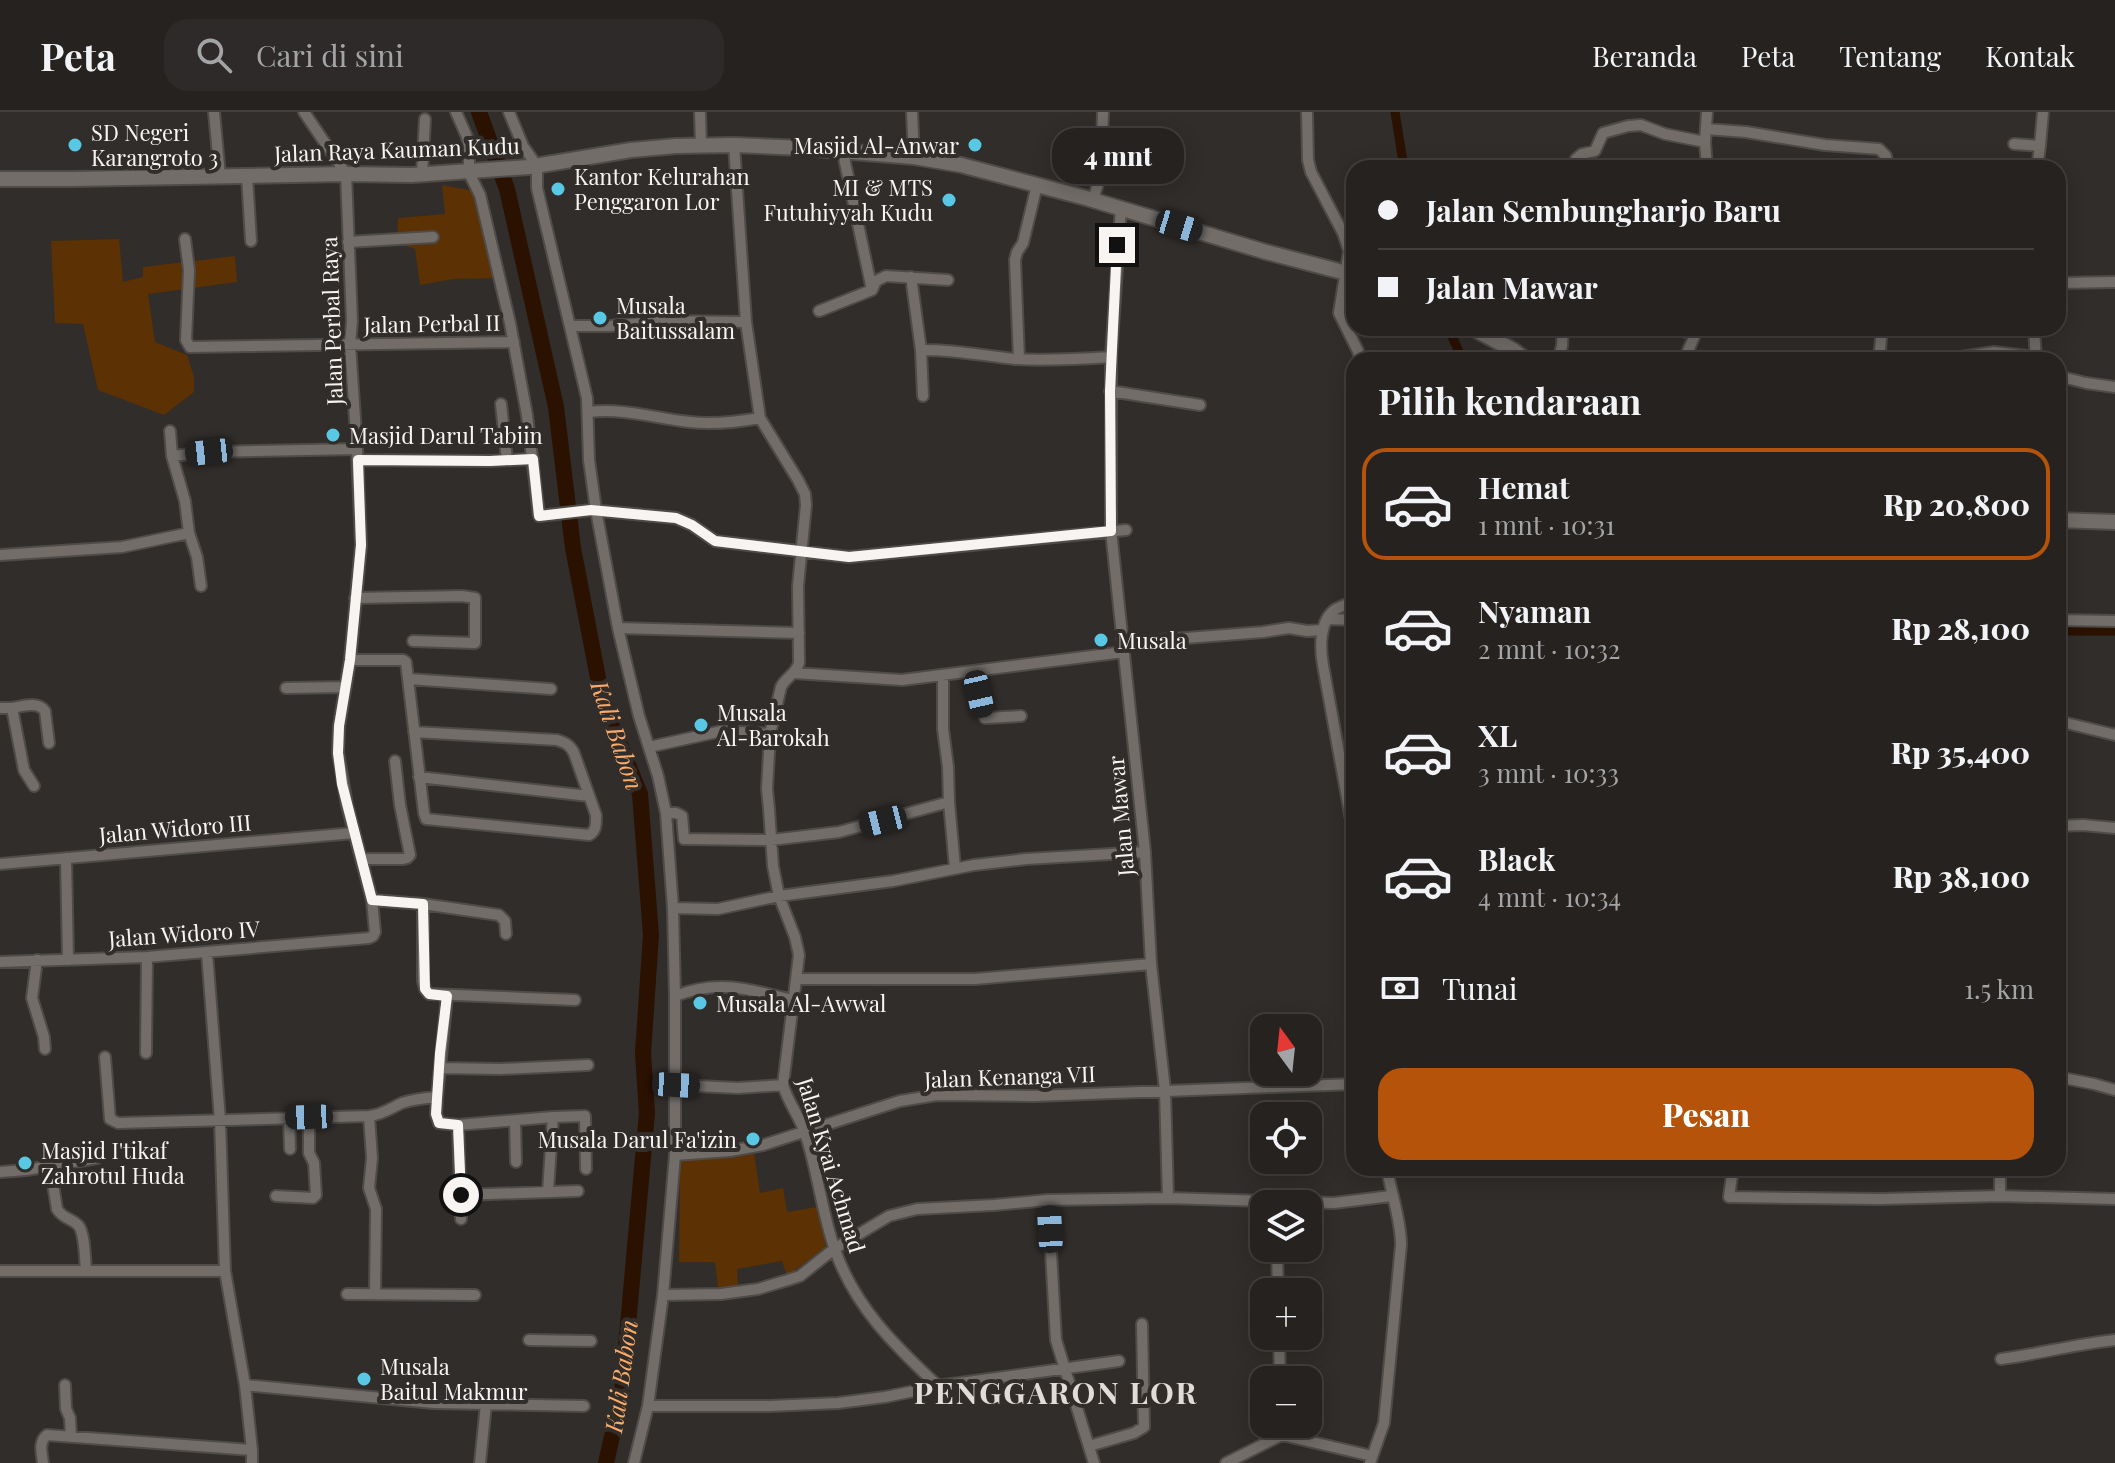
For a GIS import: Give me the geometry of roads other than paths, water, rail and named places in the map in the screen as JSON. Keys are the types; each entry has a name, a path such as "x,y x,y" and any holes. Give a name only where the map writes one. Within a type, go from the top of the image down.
{"street":[{"path":"214,112 220,176"},
{"path":"304,112 346,174"},
{"path":"456,112 469,147 470,172 480,195 514,342 527,415 539,516 594,510 676,518 715,541 855,557 1126,530"},
{"path":"509,112 533,167 587,398 594,510 618,628 666,813 673,908 675,1155 663,1295 648,1406 634,1463"},
{"path":"700,112 701,146"},
{"path":"912,112 914,157"},
{"path":"1093,200 1101,174 1103,112"},
{"path":"1307,112 1309,167 1346,241"},
{"path":"1706,160 1707,112"},
{"path":"2038,160 2043,112"},
{"path":"422,174 425,119"},
{"path":"1576,160 1582,154 1595,151 1603,133 1628,126 1641,125 1665,134 1705,142"},
{"path":"1706,129 1879,149 1887,160"},
{"path":"2014,144 2040,146"},
{"name":"Jalan Kyai Achmad","path":"734,145 746,322 760,418 805,494 806,505 798,586 799,663 781,687 770,734 767,789 773,866 779,896 799,955 783,1085 806,1133 834,1249 845,1274 876,1324 938,1386"},
{"name":"Jalan Raya Kauman Kudu","path":"0,179 422,174 533,167 631,150 676,146 803,148 914,157 961,165 1346,272"},
{"path":"843,153 872,290"},
{"name":"Jalan Perbal Raya","path":"346,174 352,321 350,344 361,545 338,753 342,784 372,900 375,932 369,938"},
{"path":"247,176 251,241"},
{"path":"1019,359 1015,260 1023,243 1037,185"},
{"name":"Jalan Mawar","path":"1121,208 1111,357 1111,531 1145,852 1151,964 1165,1090 1168,1198"},
{"path":"348,242 433,237"},
{"name":"Jalan Perbal II","path":"185,239 189,270 186,340 190,347 514,342"},
{"path":"819,311 872,290 880,277 948,280"},
{"path":"911,277 921,350 923,396"},
{"path":"2066,283 2115,282"},
{"path":"1346,288 1339,313 1346,327"},
{"path":"570,326 663,321 746,322"},
{"path":"1487,336 1516,352"},
{"path":"921,350 1019,359 1111,357"},
{"path":"2066,378 2115,387"},
{"path":"1110,391 1200,405"},
{"path":"501,404 507,460"},
{"path":"588,412 638,412 692,422 760,418"},
{"path":"170,431 172,456 185,501 201,586"},
{"path":"172,456 209,452 533,459"},
{"path":"2066,520 2115,522"},
{"path":"0,555 122,547 189,533"},
{"path":"355,598 475,598 475,643 413,641"},
{"path":"1346,605 1336,609 1322,630 1322,659 1346,792"},
{"path":"1327,619 1346,620"},
{"path":"2066,620 2115,621"},
{"path":"618,628 799,633"},
{"path":"794,673 902,680 1124,647 1289,628 1322,630"},
{"path":"350,660 405,660 409,679 414,732 419,777 426,819 589,835 593,832 596,815 574,753 565,742 414,732"},
{"path":"974,671 985,718 1021,716"},
{"path":"943,675 943,729 955,868"},
{"path":"409,679 551,689"},
{"path":"286,688 345,687"},
{"path":"0,708 42,707 49,743"},
{"path":"12,708 24,770 34,786"},
{"path":"2066,723 2115,735"},
{"path":"649,747 717,731 770,734"},
{"path":"362,859 403,859 410,855 395,761"},
{"path":"419,777 589,796"},
{"path":"666,813 682,816 684,839 771,840 839,832 949,802"},
{"path":"2066,826 2115,828"},
{"name":"Jalan Widoro III","path":"0,864 354,833"},
{"path":"673,908 718,909 779,896 1026,859 1145,852"},
{"path":"66,858 68,960"},
{"path":"372,900 499,915 505,921 506,934"},
{"path":"423,904 425,989 429,994 575,1000"},
{"name":"Jalan Widoro IV","path":"0,962 147,957 369,938"},
{"path":"207,953 220,1120 225,1271 245,1385 252,1463"},
{"path":"146,1053 147,957"},
{"path":"37,960 32,998 45,1049"},
{"path":"797,979 990,978 1151,964"},
{"path":"675,996 704,987 728,987 792,1000"},
{"path":"447,996 437,1097 439,1123 458,1125 582,1116 587,1118 586,1169"},
{"path":"105,1057 110,1119 114,1123 369,1116 416,1098 437,1097"},
{"path":"440,1068 588,1065"},
{"path":"2066,1079 2115,1090"},
{"name":"Jalan Kenanga VII","path":"675,1155 763,1145 900,1101 937,1095 1035,1096 1346,1084"},
{"path":"676,1085 738,1088 783,1085"},
{"path":"369,1116 372,1158 369,1188 376,1209 375,1294"},
{"path":"276,1196 313,1198 316,1195 314,1163 309,1153 309,1117"},
{"path":"548,1191 553,1117"},
{"path":"289,1118 290,1149"},
{"path":"515,1121 516,1162"},
{"path":"458,1125 461,1219"},
{"path":"0,1172 97,1158"},
{"path":"50,1166 57,1209 82,1231 86,1271"},
{"path":"1308,1438 1371,1460 1384,1423 1401,1235 1388,1176"},
{"path":"1732,1176 1729,1197 1880,1199 2000,1196 2115,1199"},
{"path":"2000,1176 2000,1196"},
{"path":"461,1195 578,1191"},
{"path":"1322,1203 1391,1196"},
{"path":"663,1295 721,1294 758,1289 800,1276 834,1249 889,1216 902,1212 1048,1200 1168,1198 1250,1201"},
{"path":"1048,1200 1055,1332 1094,1463"},
{"path":"0,1271 225,1271"},
{"path":"347,1294 475,1295"},
{"path":"1089,1446 1134,1433 1144,1427 1142,1324"},
{"path":"529,1340 591,1341"},
{"path":"2001,1359 2041,1354 2082,1343 2115,1340"},
{"path":"648,1406 818,1405 1119,1361"},
{"path":"65,1385 71,1437"},
{"path":"245,1385 434,1403 584,1406"},
{"path":"480,1463 486,1404"},
{"path":"43,1463 41,1444 47,1435 252,1450"},
{"path":"1226,1463 1267,1438"}],"waterway":[{"name":"Kali Babon","path":"479,112 507,189 556,407 573,548 603,704 640,794 651,935 643,1053 647,1113 622,1392 606,1463"},
{"path":"1395,112 1403,160"},
{"path":"1452,336 1459,352"},
{"path":"2066,631 2115,631"}],"place":[{"name":"SD Negeri Karangroto 3","path":"75,145"},
{"name":"Masjid Al-Anwar","path":"975,145"},
{"name":"Kantor Kelurahan Penggaron Lor","path":"558,189"},
{"name":"MI & MTS Futuhiyyah Kudu","path":"949,200"},
{"name":"Musala Baitussalam","path":"600,318"},
{"name":"Masjid Darul Tabiin","path":"333,435"},
{"name":"Musala","path":"1101,640"},
{"name":"Musala Al-Barokah","path":"701,725"},
{"name":"Musala Al-Awwal","path":"700,1003"},
{"name":"Musala Darul Fa'izin","path":"753,1139"},
{"name":"Masjid I'tikaf Zahrotul Huda","path":"25,1163"},
{"name":"Musala Baitul Makmur","path":"364,1379"}],"district":[{"name":"PENGGARON LOR","path":"1056,1392"}]}
